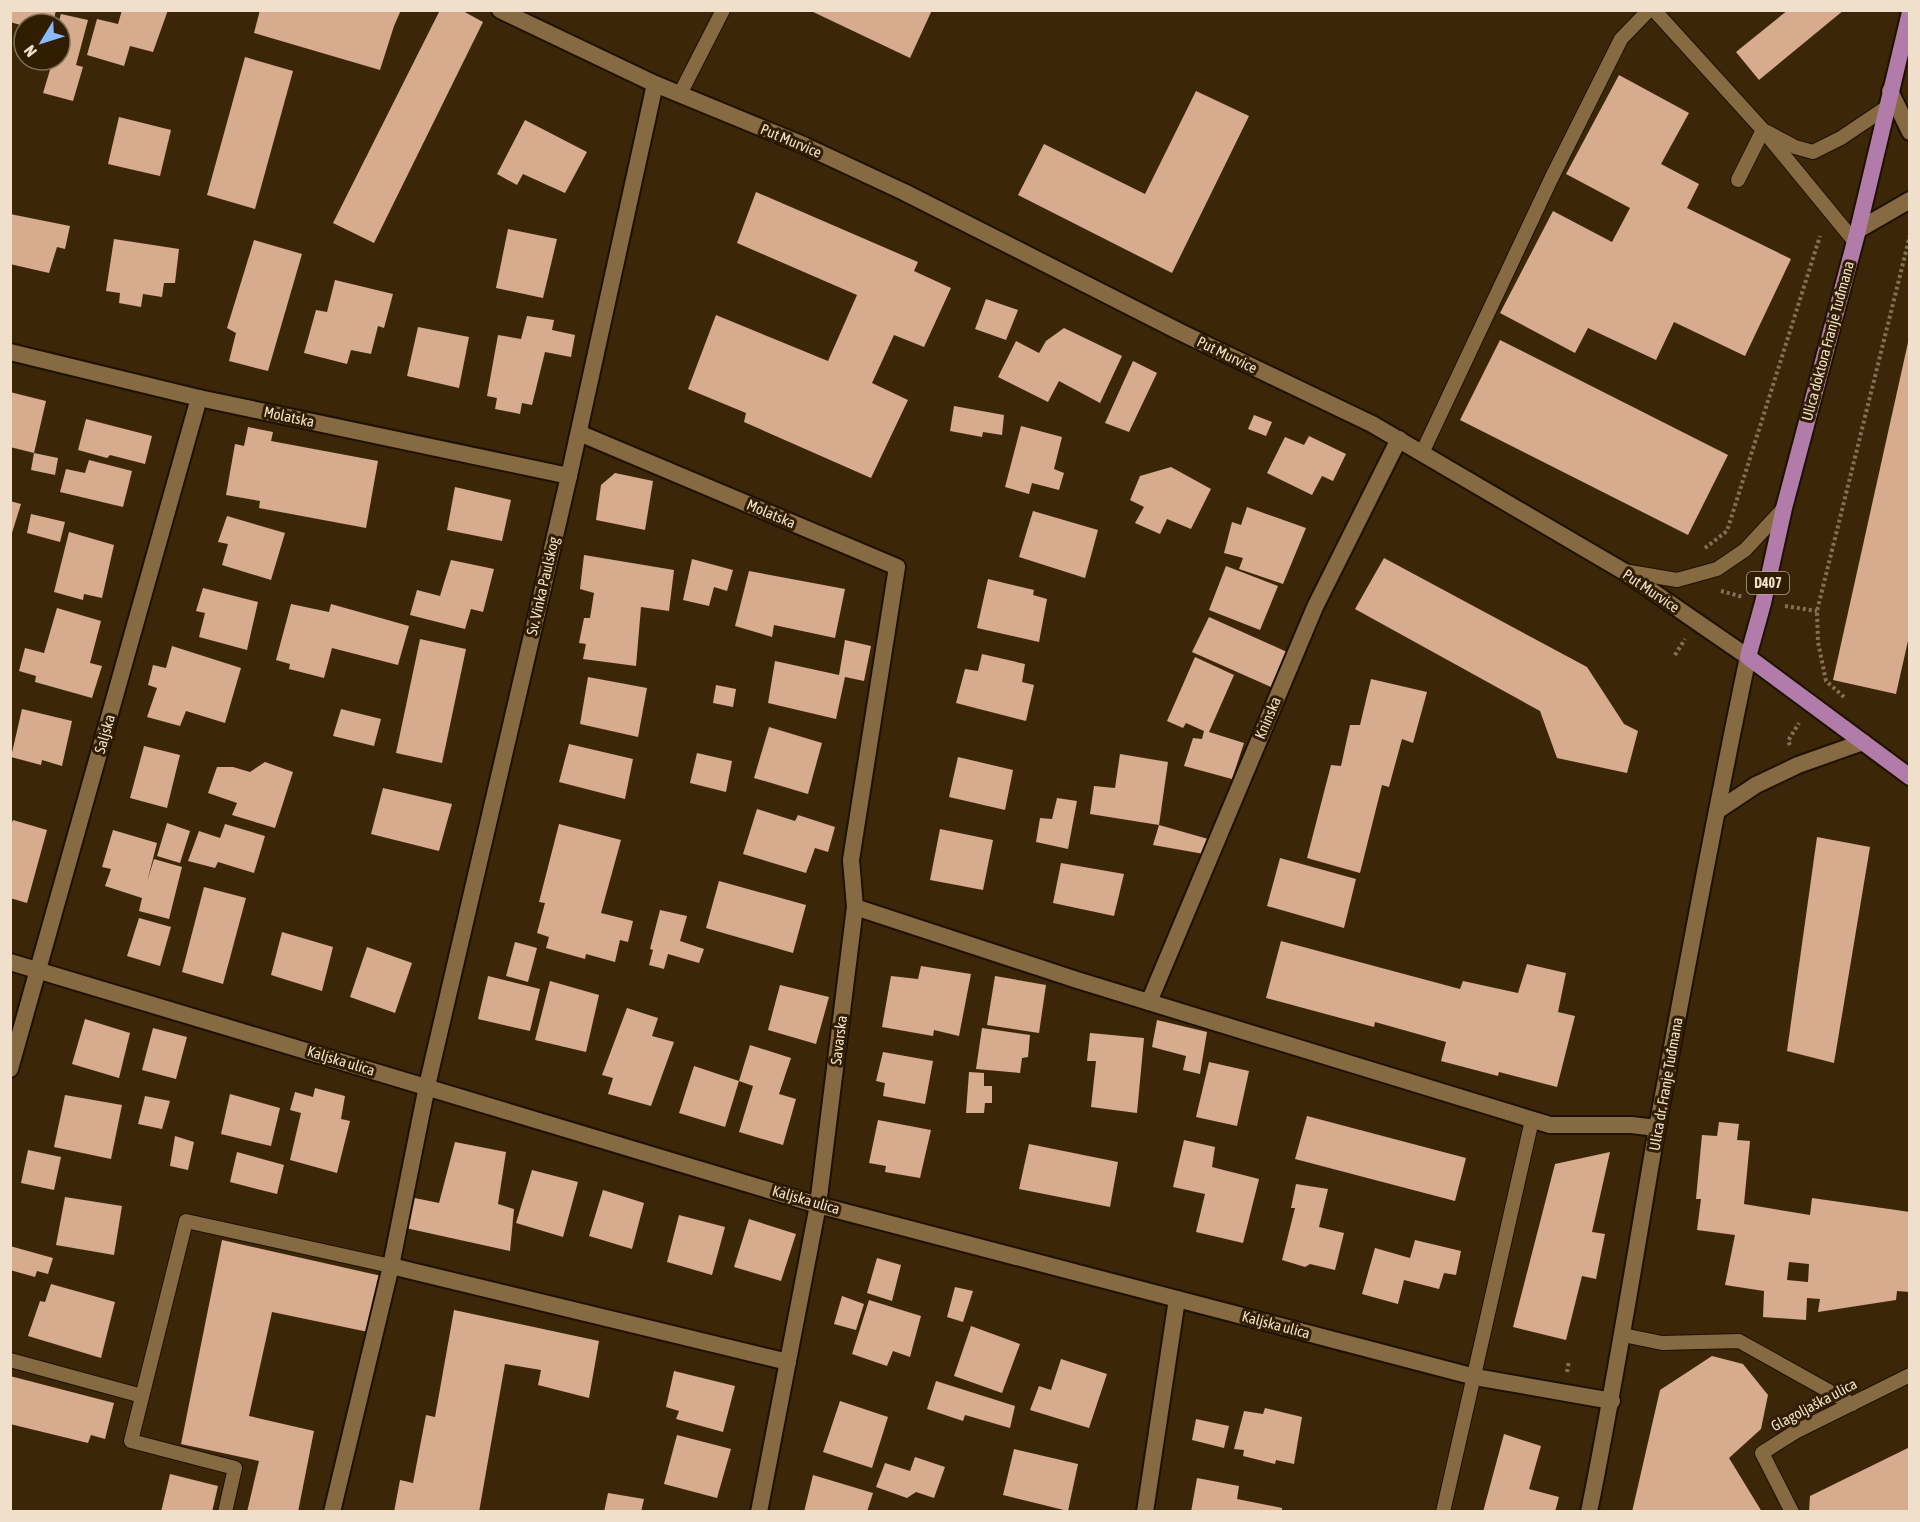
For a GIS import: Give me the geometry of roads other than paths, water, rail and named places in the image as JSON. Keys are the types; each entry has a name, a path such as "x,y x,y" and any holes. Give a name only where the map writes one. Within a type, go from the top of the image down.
{"main road":[{"name":"Ulica doktora Franje Tuđmana","path":"1748,657 1763,603 1784,508 1856,236 1907,16"},
{"name":"Put Murvice","path":"1748,657 1910,777"}],"street":[{"name":"Put Murvice","path":"500,10 655,84 801,144 904,192 1180,332 1372,424 1623,571 1748,657"},
{"name":"Sv. Vinka Paulskog","path":"332,1512 391,1266 427,1086 579,433 655,84"},
{"path":"1888,99 1910,132"},
{"path":"1856,236 1910,200"},
{"name":"Molatska","path":"10,352 199,398 569,476"},
{"name":"Saljska","path":"10,1069 199,398"},
{"name":"Molatska","path":"579,433 897,567"},
{"name":"Kninska","path":"1149,1002 1315,607 1399,439"},
{"name":"Savarska","path":"759,1512 819,1205 855,907 851,860 897,567"},
{"name":"Ulica dr. Franje Tuđmana","path":"1589,1512 1612,1401 1658,1128 1716,811 1748,657"},
{"path":"1716,811 1756,785 1798,765 1863,742"},
{"path":"855,907 1149,1002 1550,1125 1631,1125 1658,1128"},
{"name":"Kaljska ulica","path":"10,962 819,1205 1475,1377 1612,1401"},
{"path":"391,1266 789,1362"},
{"path":"1145,1512 1177,1299"}],"lane":[{"path":"680,94 723,10"},
{"path":"1422,453 1552,177 1621,39 1649,10"},
{"path":"1654,10 1856,236"},
{"path":"1763,130 1795,147 1812,152 1841,138 1888,99"},
{"path":"1738,180 1763,130"},
{"path":"1623,571 1677,580 1717,569 1745,550 1784,508"},
{"path":"1443,1512 1532,1120"},
{"path":"225,1512 235,1468 131,1441 186,1221 391,1266"},
{"path":"1623,1335 1662,1343 1739,1341 1852,1404"},
{"path":"10,1360 142,1396"},
{"name":"Glagoljaška ulica","path":"1792,1512 1762,1453 1795,1432 1910,1375"}]}
